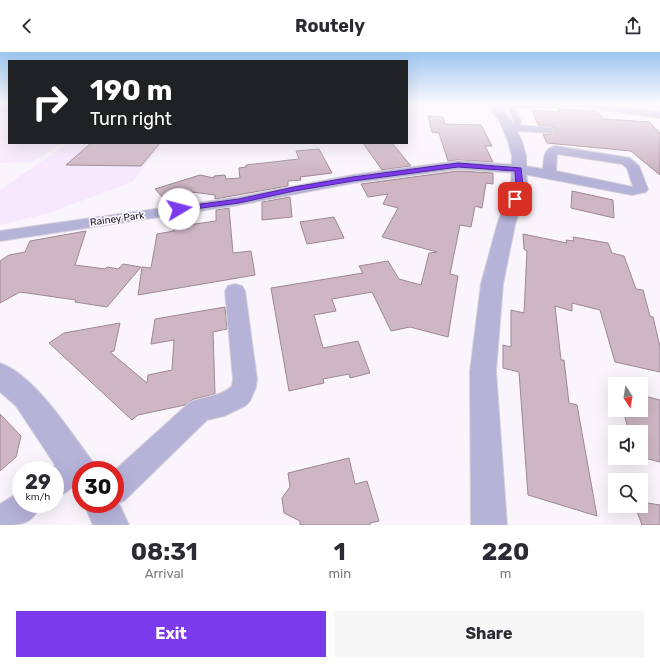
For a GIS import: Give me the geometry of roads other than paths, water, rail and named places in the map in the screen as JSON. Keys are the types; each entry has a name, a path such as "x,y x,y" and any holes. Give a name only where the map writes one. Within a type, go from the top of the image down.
{"street":[{"path":"489,525 483,371 492,284 506,226 519,186 519,156 508,126"},
{"path":"538,126 549,130"},
{"name":"Rainey Park","path":"0,236 239,201 294,189 439,167 466,165 518,169 632,191 641,189 633,166 622,160 555,150 551,152 549,174"},
{"path":"124,481 202,408 234,400 241,395 245,387 245,379 235,291"},
{"path":"0,375 26,397 71,475"},
{"path":"0,523 14,513"},
{"path":"105,513 111,525"}]}
